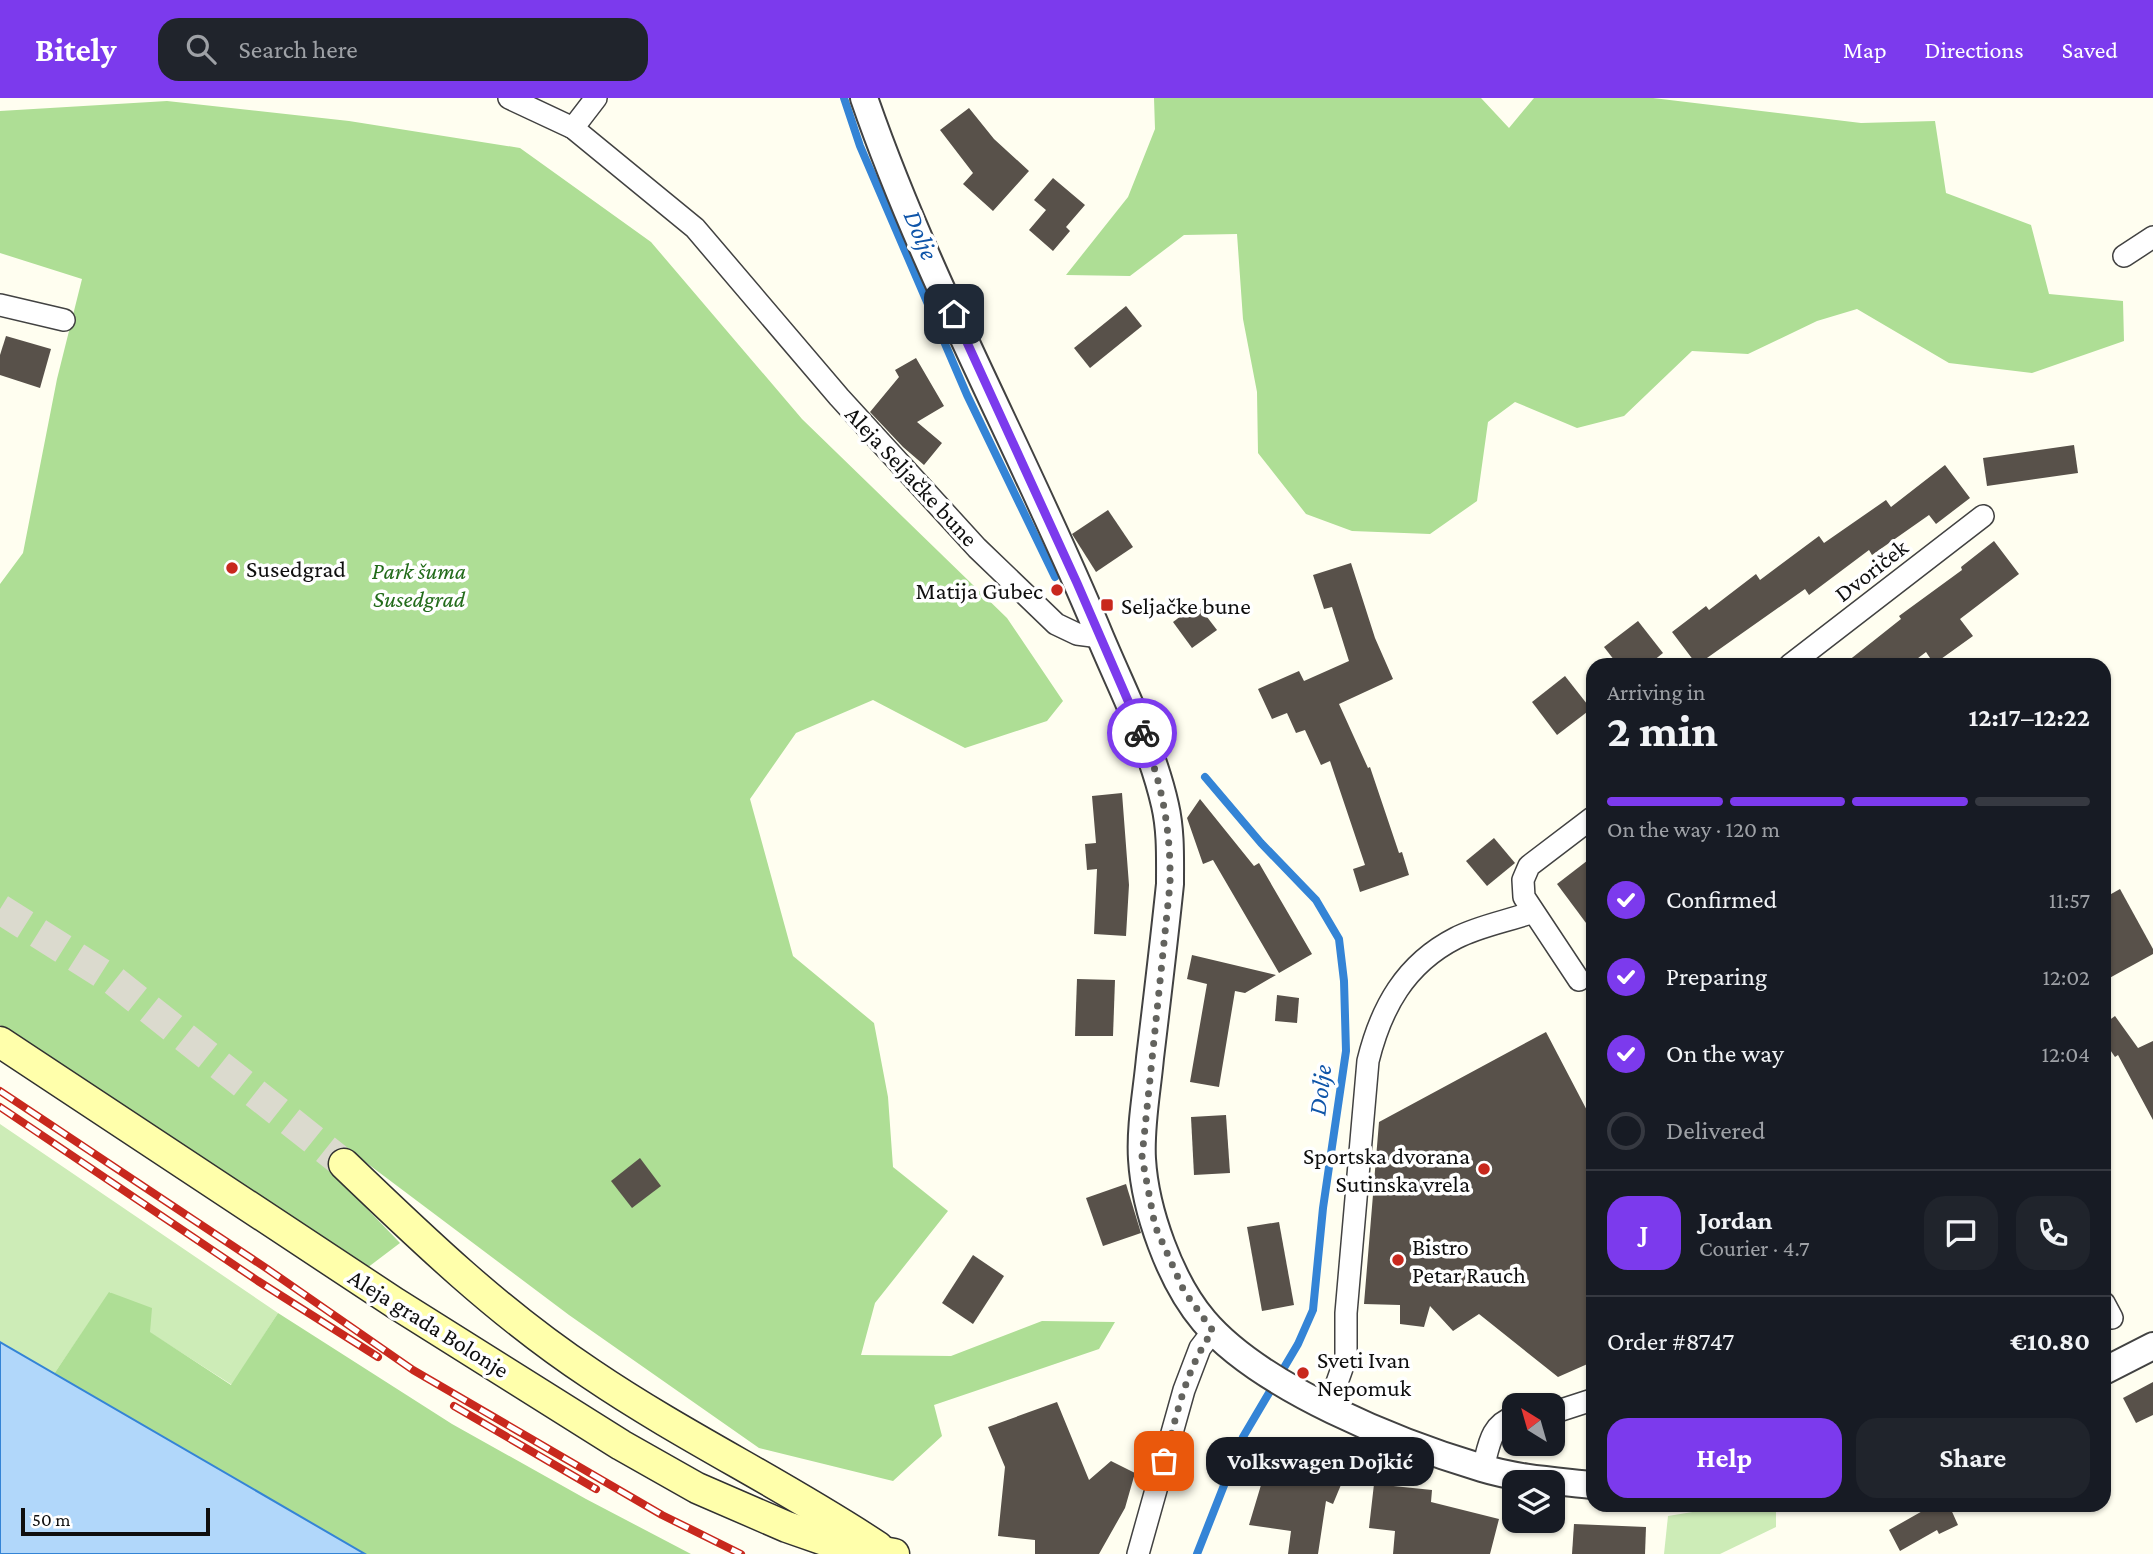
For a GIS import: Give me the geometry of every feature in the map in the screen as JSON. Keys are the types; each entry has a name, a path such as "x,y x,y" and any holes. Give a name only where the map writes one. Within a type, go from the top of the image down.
{"main road":[{"name":"Aleja grada Bolonje","path":"0,1042 394,1303 621,1445 697,1488 787,1527 833,1543 889,1552"},
{"name":"Aleja grada Bolonje","path":"344,1164 435,1251 505,1312 588,1373 663,1421 806,1501 889,1552"}],"street":[{"name":"Aleja Seljačke bune","path":"509,98 573,128 695,228 839,397 977,548 1056,624 1077,634 1100,637"},
{"path":"573,128 596,98"},
{"path":"864,98 883,152 978,372 1077,583 1134,714 1165,805 1171,844 1170,884 1142,1148 1147,1192 1155,1226 1172,1267 1192,1305 1213,1331 1244,1358 1328,1408 1389,1435 1483,1468 1527,1478 1586,1484"},
{"path":"2123,257 2153,237"},
{"path":"0,305 64,320"},
{"name":"Dvoriček","path":"1799,658 1983,516"},
{"path":"1579,980 1524,897 1523,880 1530,866 1586,823"},
{"path":"1328,1408 1346,1357 1346,1313 1368,1061 1376,1029 1394,992 1423,959 1457,937 1533,912"},
{"path":"1138,1554 1184,1391 1200,1348 1213,1331"},
{"path":"2111,1367 2153,1346"},
{"path":"1565,1409 1586,1402"},
{"path":"1483,1468 1491,1435 1502,1424"}],"green space":[{"path":"1154,98 1481,98 1509,128 1534,98 1653,98 1861,123 1935,121 1946,193 2031,225 2049,294 2123,301 2124,341 2032,373 1949,363 1857,309 1817,321 1748,354 1692,351 1624,416 1577,428 1515,402 1488,422 1477,501 1430,534 1352,531 1306,514 1258,453 1257,392 1243,319 1237,234 1184,235 1130,276 1066,275 1128,197 1155,129"},
{"name":"Park šuma Susedgrad","path":"167,101 349,121 520,148 651,242 802,419 1007,618 1063,701 1047,721 965,748 873,700 796,733 750,799 793,956 874,1023 888,1097 893,1167 948,1211 875,1303 861,1355 951,1356 1042,1321 1115,1322 1099,1349 934,1405 942,1436 893,1481 759,1448 569,1315 352,1152 325,1165 400,1243 367,1268 0,1025 0,584 23,553 57,379 82,279 0,253 0,111"},
{"path":"0,1124 278,1313 232,1385 149,1332 110,1292 54,1374 0,1342"},
{"path":"109,1292 152,1308 150,1332 231,1385 278,1313 452,1424 691,1554 365,1554 54,1374"},
{"path":"1692,1512 1776,1512 1776,1527 1720,1554 1664,1554 1668,1516"}],"water":[{"path":"0,1342 365,1554 0,1554"}],"building":[{"path":"969,108 994,139 1029,171 993,211 963,184 973,173 940,130"},
{"path":"1053,178 1085,205 1066,227 1070,231 1053,251 1029,230 1046,210 1034,200"},
{"path":"1126,306 1142,326 1090,368 1074,348"},
{"path":"6,336 51,349 40,388 0,375 0,355"},
{"path":"916,358 944,406 917,422 942,443 924,465 870,412 899,377 895,370"},
{"path":"2074,445 2078,473 1987,486 1983,458"},
{"path":"1945,465 1970,498 1936,524 1929,515 1872,555 1869,550 1809,595 1805,589 1707,658 1692,658 1672,632 1706,606 1709,610 1756,574 1760,580 1819,536 1824,543 1886,500 1891,507"},
{"path":"1108,510 1133,547 1096,572 1072,534"},
{"path":"1994,541 2019,574 1960,619 1973,636 1942,658 1930,658 1926,652 1918,658 1852,658 1901,619 1899,616 1962,570 1961,567"},
{"path":"1351,563 1375,638 1393,679 1339,704 1368,768 1370,767 1409,875 1360,892 1353,869 1365,865 1330,761 1321,765 1305,730 1296,733 1287,713 1272,719 1258,689 1299,671 1304,681 1349,661 1332,607 1324,609 1313,575"},
{"path":"1197,604 1217,630 1192,648 1173,622"},
{"path":"1638,621 1663,653 1657,658 1613,658 1604,647"},
{"path":"1565,676 1586,703 1586,713 1557,735 1532,702"},
{"path":"1122,793 1129,885 1126,936 1094,934 1097,869 1087,870 1085,844 1096,843 1092,796"},
{"path":"1200,799 1254,866 1259,863 1312,954 1279,973 1213,860 1203,864 1187,818"},
{"path":"1494,838 1515,863 1487,886 1466,861"},
{"path":"1586,862 1586,923 1557,884"},
{"path":"2120,889 2153,949 2153,954 2111,977 2111,894"},
{"path":"1192,955 1276,975 1245,993 1235,991 1219,1087 1190,1082 1207,984 1187,979"},
{"path":"1077,979 1115,980 1113,1036 1075,1036"},
{"path":"1277,995 1299,998 1297,1023 1275,1021"},
{"path":"2115,1016 2138,1048 2153,1041 2153,1120 2118,1055 2115,1057 2111,1051 2111,1019"},
{"name":"Sportska dvorana Sutinska vrela","path":"1546,1032 1586,1109 1586,1365 1558,1377 1479,1314 1453,1331 1430,1306 1424,1327 1400,1324 1400,1305 1364,1304 1379,1122"},
{"path":"1226,1115 1230,1173 1194,1175 1191,1117"},
{"path":"640,1158 661,1186 632,1208 611,1181"},
{"path":"1126,1184 1141,1233 1103,1246 1086,1198"},
{"path":"1279,1222 1294,1305 1262,1311 1247,1227"},
{"path":"973,1255 1004,1276 973,1324 942,1303"},
{"path":"2153,1382 2153,1415 2136,1423 2123,1398"},
{"path":"1057,1402 1089,1480 1111,1461 1135,1473 1125,1508 1099,1554 1035,1554 1035,1540 998,1536 1005,1467 988,1427"},
{"path":"1299,1440 1350,1463 1333,1504 1326,1501 1318,1554 1288,1554 1291,1531 1249,1525 1264,1475 1288,1478"},
{"path":"1374,1484 1432,1490 1431,1502 1499,1519 1490,1554 1393,1554 1395,1531 1369,1528"},
{"path":"1921,1512 1952,1512 1958,1525 1939,1534 1937,1530 1900,1551 1889,1530"},
{"path":"1574,1524 1646,1527 1645,1554 1572,1554"}],"waterway":[{"name":"Dolje","path":"844,98 860,146 967,395 1055,577"},
{"name":"Dolje","path":"1197,1554 1243,1437 1298,1344 1313,1310 1323,1208 1346,1051 1344,981 1339,939 1316,900 1261,843 1205,777"}],"tunnel":[{"path":"0,909 114,981 344,1164"}],"railway":[{"path":"0,1091 266,1268 413,1370 662,1515 741,1554"},
{"path":"0,1107 258,1281 378,1357"},
{"path":"454,1406 596,1489"}],"way so far":[{"path":"1142,733 1165,805 1171,844 1170,884 1142,1157 1155,1226 1184,1291 1213,1331 1200,1348 1192,1366 1164,1461"}],"place":[{"name":"Susedgrad","path":"232,568"},
{"name":"Matija Gubec","path":"1057,590"},
{"name":"Seljačke bune","path":"1107,605"},
{"name":"Sportska dvorana Sutinska vrela","path":"1484,1169"},
{"name":"Bistro Petar Rauch","path":"1398,1260"},
{"name":"Sveti Ivan Nepomuk","path":"1303,1373"},
{"name":"Volkswagen Dojkić","path":"1164,1461"}],"route":[{"path":"954,314 1077,583 1142,733"}]}
